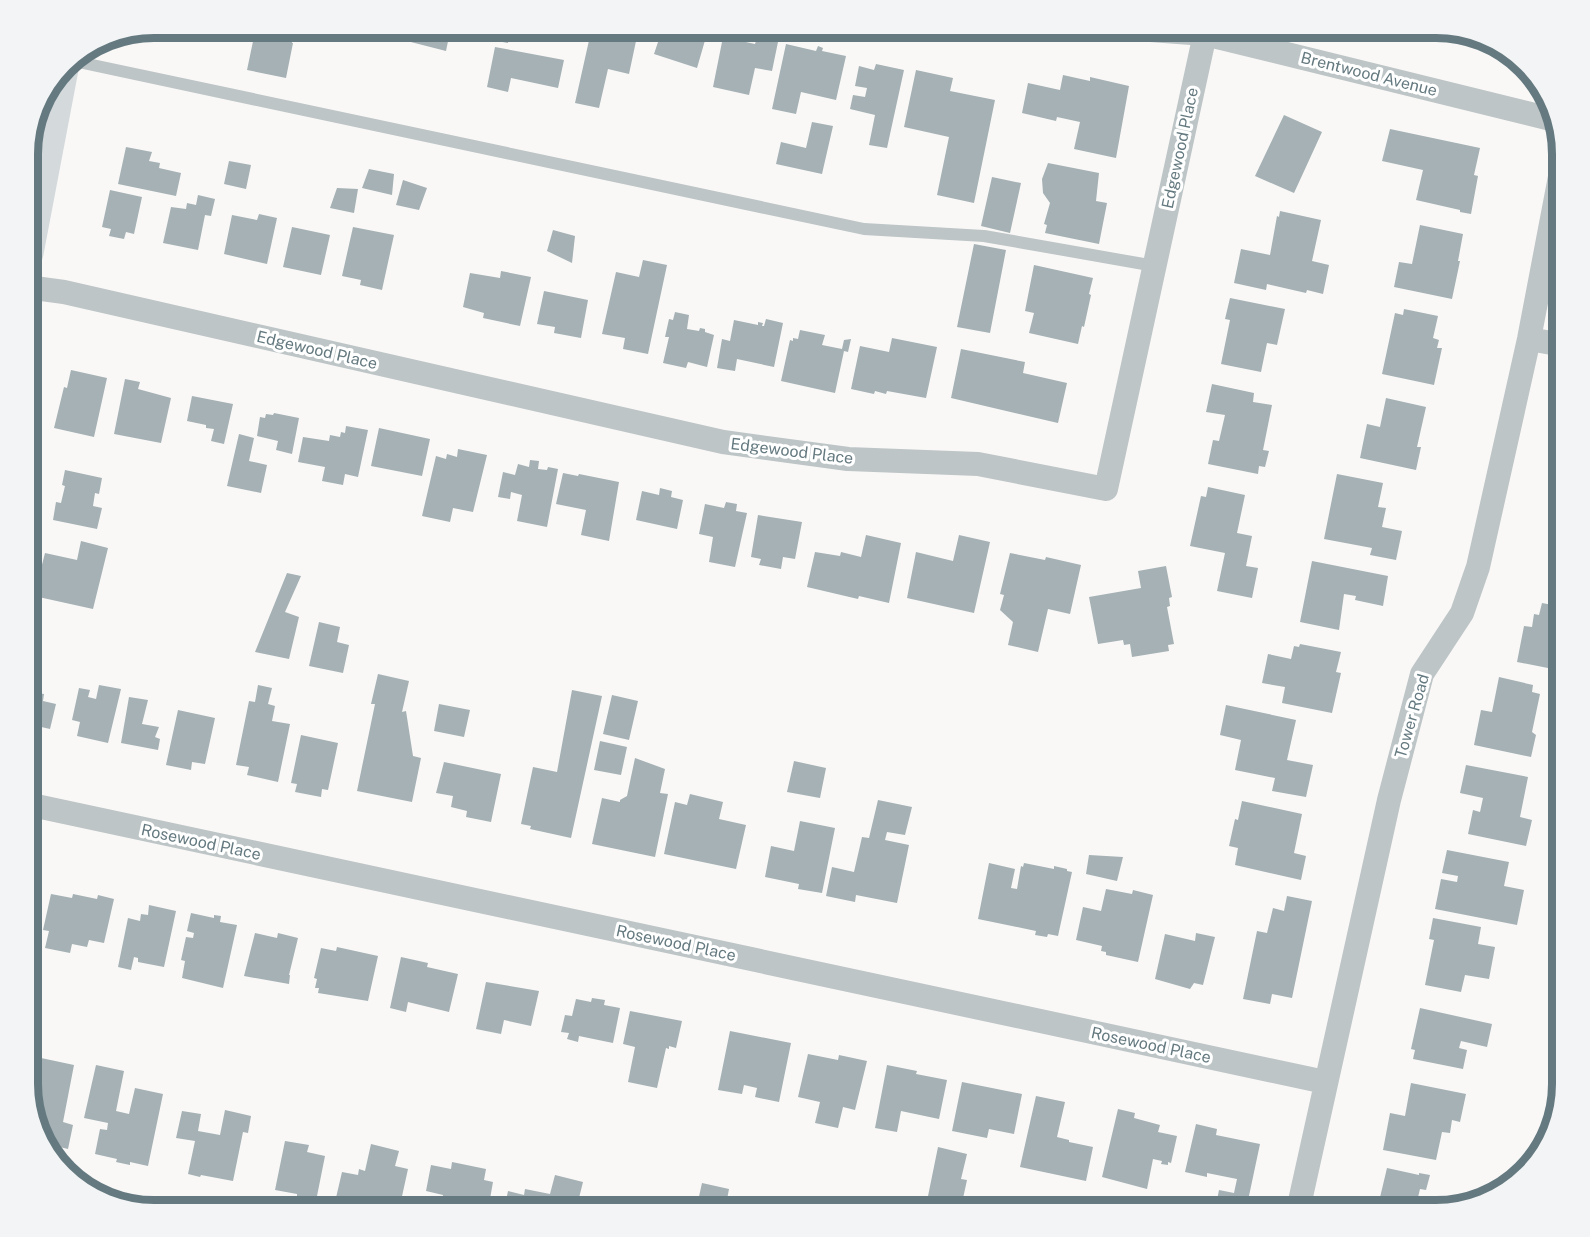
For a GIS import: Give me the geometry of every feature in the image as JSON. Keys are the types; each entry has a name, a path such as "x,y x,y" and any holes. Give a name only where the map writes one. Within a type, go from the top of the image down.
{"street":[{"name":"Edgewood Place","path":"38,289 75,295 723,442 848,459 978,465 1106,489 1204,38"},
{"name":"Brentwood Avenue","path":"1221,38 1547,118"},
{"path":"38,195 58,88"},
{"name":"Tower Road","path":"1300,1200 1389,800 1422,674 1462,613 1478,567 1529,339 1552,219"},
{"path":"1529,339 1552,343"},
{"name":"Rosewood Place","path":"38,806 1325,1082"}],"lane":[{"path":"82,63 864,229 984,236 1155,266"}],"building":[{"path":"254,38 293,38 286,78 247,70"},
{"path":"403,38 449,38 446,51 403,40"},
{"path":"463,38 509,38 508,43 486,39 485,42"},
{"path":"566,38 582,38 581,41"},
{"path":"590,38 637,38 629,74 608,69 599,108 575,103"},
{"path":"659,38 706,38 697,68 654,54"},
{"path":"723,38 755,44 757,38 778,42 772,71 755,68 749,95 713,87"},
{"path":"786,44 816,51 818,46 823,48 822,51 846,56 836,100 801,92 796,114 772,109"},
{"path":"495,47 564,60 558,88 511,78 508,92 487,87"},
{"path":"876,64 904,70 887,148 869,145 875,115 850,109 853,95 865,97 867,88 855,86 859,66 874,70"},
{"path":"916,70 953,78 950,91 995,100 974,203 937,195 949,137 904,127"},
{"path":"1063,75 1090,81 1090,77 1129,86 1116,158 1074,149 1080,122 1057,117 1056,121 1022,113 1028,83 1060,90"},
{"path":"1284,115 1322,132 1294,193 1255,176"},
{"path":"812,122 833,126 822,174 776,164 781,142 806,148"},
{"path":"1390,129 1480,148 1474,175 1478,176 1471,214 1416,200 1423,170 1382,161"},
{"path":"126,147 152,152 149,161 160,163 159,168 181,173 176,196 118,184"},
{"path":"229,161 251,165 246,189 224,184"},
{"path":"1048,163 1099,173 1096,201 1107,203 1099,244 1045,233 1047,225 1044,224 1050,203 1043,193 1042,179"},
{"path":"369,169 394,174 392,195 362,188"},
{"path":"992,177 1021,183 1010,233 981,226"},
{"path":"403,180 427,188 419,210 396,205"},
{"path":"337,188 358,189 354,213 330,208"},
{"path":"110,190 142,197 134,234 126,232 124,239 109,236 111,229 102,227"},
{"path":"198,195 215,199 211,216 205,215 198,250 163,243 171,207 186,209 187,203 196,205"},
{"path":"1280,211 1321,220 1312,261 1329,265 1323,294 1307,290 1306,293 1267,284 1266,290 1234,283 1241,249 1270,255 1277,216 1279,217"},
{"path":"259,214 277,218 267,264 224,254 232,215 257,220"},
{"path":"1420,225 1463,234 1452,299 1394,287 1399,262 1412,264"},
{"path":"292,227 330,235 321,275 283,267"},
{"path":"353,227 394,235 382,290 360,285 361,280 342,276"},
{"path":"553,230 575,236 572,263 547,251"},
{"path":"974,244 1006,250 990,333 957,327"},
{"path":"643,260 667,265 648,354 623,349 625,338 602,334 616,272 639,277"},
{"path":"1034,265 1093,278 1084,327 1082,326 1078,344 1029,333 1034,313 1025,311"},
{"path":"501,271 531,277 520,326 483,318 484,313 463,307 470,273 500,278"},
{"path":"544,291 588,300 581,338 554,333 555,327 537,324"},
{"path":"1230,298 1285,309 1277,345 1267,343 1261,372 1221,364 1230,320 1225,319"},
{"path":"1404,309 1438,316 1433,338 1439,340 1437,348 1442,348 1434,385 1382,374 1395,313 1403,315"},
{"path":"675,312 689,315 687,329 699,331 700,328 705,329 705,332 714,335 707,367 688,362 686,368 663,363 669,337 665,337 669,319 673,320"},
{"path":"766,319 783,323 774,367 737,359 735,371 717,368 722,339 730,341 734,320 758,325 758,322 763,323 762,326 764,326"},
{"path":"800,330 825,335 822,345 842,349 844,340 851,339 848,352 844,351 835,393 781,381 790,340 798,339"},
{"path":"892,338 937,347 926,398 887,391 886,394 875,391 874,394 851,389 860,346 889,352"},
{"path":"961,349 1025,362 1023,373 1067,383 1058,423 951,398"},
{"path":"71,370 107,378 94,437 54,428 64,387 67,388"},
{"path":"125,379 140,382 138,389 171,398 161,443 114,434"},
{"path":"1212,384 1254,393 1253,402 1272,405 1263,450 1269,451 1265,467 1259,466 1258,474 1208,464 1213,440 1219,441 1225,415 1206,412"},
{"path":"192,396 233,404 224,444 211,441 214,429 187,421"},
{"path":"1386,398 1426,407 1417,447 1421,447 1416,470 1360,458 1367,424 1380,427"},
{"path":"274,413 299,418 292,454 276,450 278,441 257,436 260,417 265,418 266,414 273,415"},
{"path":"346,426 368,430 358,477 345,474 343,485 322,481 325,467 298,462 303,437 329,441 330,435 340,437 341,432 345,433"},
{"path":"379,428 430,439 422,476 371,466"},
{"path":"239,434 254,438 249,461 267,465 261,493 227,486"},
{"path":"458,449 487,455 473,512 453,508 450,522 422,516 436,456 446,459 447,454 457,457"},
{"path":"530,460 539,461 538,469 547,470 548,467 558,469 547,527 517,521 522,495 511,492 510,499 498,497 503,472 515,475 518,464 529,467"},
{"path":"65,470 102,478 99,494 95,493 93,506 102,508 97,529 53,520 56,502 61,503 65,486 62,485"},
{"path":"563,473 619,482 609,541 581,535 586,510 556,504"},
{"path":"1337,474 1383,483 1378,507 1386,508 1382,527 1402,531 1396,560 1370,555 1372,548 1324,539"},
{"path":"1208,487 1245,495 1237,533 1252,536 1246,566 1258,568 1252,598 1217,591 1225,553 1190,546 1201,496 1206,497"},
{"path":"660,488 672,491 671,497 683,500 677,529 636,520 642,491 659,495"},
{"path":"726,502 737,504 736,511 747,513 735,567 709,562 713,537 699,534 705,504 724,508"},
{"path":"758,515 802,522 795,559 783,557 781,569 759,565 761,559 751,557"},
{"path":"866,535 901,543 889,603 859,596 858,599 807,587 815,552 840,556 841,552 861,557"},
{"path":"959,535 990,542 974,613 907,598 916,552 953,561"},
{"path":"81,541 108,548 93,609 38,597 38,580 45,553 77,560"},
{"path":"1010,553 1045,560 1046,557 1081,565 1070,614 1048,609 1038,652 1008,645 1013,622 1000,610 1004,595 1000,594"},
{"path":"1312,561 1388,576 1383,606 1355,600 1356,596 1344,594 1339,630 1300,622"},
{"path":"1166,566 1172,597 1169,598 1170,606 1167,607 1174,644 1168,645 1169,651 1132,657 1130,644 1124,645 1123,640 1098,644 1089,597 1141,588 1138,571"},
{"path":"287,573 301,576 285,612 299,617 289,659 255,652"},
{"path":"1542,603 1552,605 1552,669 1517,662 1524,626 1532,627 1534,614 1539,615"},
{"path":"319,622 340,627 337,642 349,645 343,673 309,666"},
{"path":"1300,644 1341,652 1336,672 1341,673 1332,713 1282,703 1285,687 1262,683 1268,654 1291,659 1294,646 1299,647"},
{"path":"378,674 409,681 402,712 406,711 413,756 421,758 412,802 357,791 375,704 371,704"},
{"path":"1499,677 1533,685 1532,692 1540,694 1532,732 1536,735 1531,757 1474,745 1481,710 1492,712"},
{"path":"99,685 121,689 108,743 77,736 80,722 72,720 79,688 90,690 88,697 96,699"},
{"path":"258,685 272,688 268,704 275,706 272,721 290,724 278,782 247,775 249,767 236,765 249,701 255,702"},
{"path":"572,690 602,696 571,838 530,829 531,826 521,824 533,767 557,772"},
{"path":"38,693 44,694 43,701 56,704 50,729 38,726"},
{"path":"612,695 638,701 629,740 603,734"},
{"path":"129,697 148,700 142,724 159,727 155,737 160,739 158,750 121,743"},
{"path":"439,704 470,710 464,737 434,731"},
{"path":"1226,705 1296,720 1287,760 1313,765 1306,797 1272,791 1275,778 1235,770 1241,740 1220,735"},
{"path":"178,710 215,718 205,764 192,762 191,770 166,765"},
{"path":"301,735 338,743 328,790 322,789 321,797 295,792 297,784 291,783"},
{"path":"600,741 627,747 621,775 594,770"},
{"path":"635,758 665,769 660,793 668,794 655,857 592,844 602,798 620,802 627,796"},
{"path":"794,761 826,768 820,798 787,792"},
{"path":"444,762 501,774 491,822 466,817 467,811 451,807 453,796 436,793"},
{"path":"1466,765 1528,777 1520,817 1532,820 1526,846 1468,834 1473,810 1480,812 1483,798 1460,793"},
{"path":"690,794 723,802 719,819 746,825 736,869 664,854 675,802 687,805"},
{"path":"878,800 912,807 905,835 887,832 885,840 909,845 897,903 856,895 855,902 826,896 832,867 854,872 862,837 869,838"},
{"path":"1242,801 1302,814 1294,853 1306,856 1301,880 1235,865 1238,848 1229,846"},
{"path":"800,821 835,828 822,893 798,889 799,884 765,877 771,846 794,851"},
{"path":"1447,850 1509,862 1504,886 1524,890 1517,925 1435,909 1441,879 1457,882 1458,876 1442,873"},
{"path":"1089,855 1123,857 1117,881 1086,874"},
{"path":"989,863 1015,869 1011,888 1017,889 1021,866 1023,867 1024,863 1054,869 1054,866 1072,872 1058,936 1035,935 1036,931 978,919"},
{"path":"1106,889 1132,894 1133,890 1153,895 1138,962 1106,955 1106,952 1101,951 1102,946 1076,940 1083,907 1101,911"},
{"path":"51,894 72,898 73,894 97,899 98,895 114,899 104,943 89,940 87,947 72,944 70,953 45,948 49,931 43,930"},
{"path":"1287,896 1312,901 1292,998 1272,994 1270,1004 1243,999 1257,931 1267,933 1273,908 1284,911"},
{"path":"149,905 176,911 164,967 138,962 138,958 134,957 131,970 118,967 128,918 140,921 141,914 148,915"},
{"path":"191,913 214,918 214,915 221,916 220,922 237,925 223,988 182,978 185,961 181,960 186,937 193,938 194,933 187,931"},
{"path":"1433,918 1481,927 1478,944 1495,947 1489,979 1465,975 1461,992 1425,985 1434,940 1429,939"},
{"path":"255,933 277,938 278,933 298,938 289,984 244,976"},
{"path":"1196,933 1215,937 1203,985 1194,983 1190,989 1155,979 1165,934 1195,941"},
{"path":"337,947 378,956 368,1001 318,993 319,988 315,988 317,979 314,978 321,948 336,951"},
{"path":"401,957 428,963 427,967 458,974 449,1012 408,1002 406,1012 390,1008"},
{"path":"486,982 539,991 531,1026 504,1020 501,1034 476,1029"},
{"path":"592,998 605,1000 604,1005 620,1008 613,1043 579,1036 578,1042 567,1039 569,1033 561,1032 565,1015 572,1016 576,999 591,1002"},
{"path":"1420,1008 1492,1024 1487,1047 1461,1041 1459,1048 1467,1050 1463,1069 1413,1059 1415,1050 1411,1049"},
{"path":"630,1011 682,1021 676,1048 669,1046 669,1049 666,1048 657,1088 628,1082 635,1047 623,1044"},
{"path":"730,1031 791,1043 779,1102 755,1097 757,1088 744,1085 742,1094 718,1090"},
{"path":"808,1054 838,1060 839,1055 867,1061 855,1110 843,1107 838,1128 815,1123 820,1102 798,1097"},
{"path":"38,1057 74,1065 63,1122 73,1125 68,1149 57,1146 46,1128 41,1113 38,1098"},
{"path":"96,1065 124,1071 116,1111 129,1114 135,1088 163,1094 148,1166 116,1162 117,1159 95,1154 100,1129 107,1130 108,1123 84,1118"},
{"path":"887,1065 947,1080 939,1119 901,1111 897,1132 875,1128"},
{"path":"962,1082 1022,1094 1014,1134 989,1129 987,1138 952,1131"},
{"path":"1411,1083 1466,1094 1460,1122 1452,1120 1450,1133 1442,1132 1436,1160 1383,1150 1390,1113 1405,1116"},
{"path":"1036,1096 1065,1102 1057,1137 1093,1147 1086,1181 1020,1167"},
{"path":"1118,1109 1135,1113 1134,1118 1160,1125 1158,1132 1177,1136 1171,1163 1161,1164 1162,1161 1153,1159 1147,1189 1102,1177"},
{"path":"225,1110 251,1116 248,1133 243,1132 233,1181 188,1174 195,1141 176,1138 182,1111 201,1114 198,1131 220,1135"},
{"path":"1196,1124 1217,1129 1216,1135 1260,1144 1248,1200 1217,1200 1219,1190 1234,1193 1237,1179 1207,1173 1207,1177 1185,1172"},
{"path":"285,1141 309,1145 307,1152 325,1156 316,1200 275,1190"},
{"path":"371,1144 399,1151 395,1166 408,1169 401,1200 335,1200 342,1172 358,1175 359,1169 365,1171"},
{"path":"938,1147 967,1154 961,1179 967,1180 963,1200 928,1196"},
{"path":"452,1162 486,1169 484,1180 493,1182 490,1200 442,1200 443,1195 426,1191 431,1165 451,1169"},
{"path":"1387,1168 1430,1175 1426,1190 1420,1189 1417,1200 1379,1200"},
{"path":"555,1175 583,1182 578,1200 506,1200 508,1191 524,1195 525,1189 550,1194"},
{"path":"702,1183 729,1189 727,1200 698,1200"}]}
